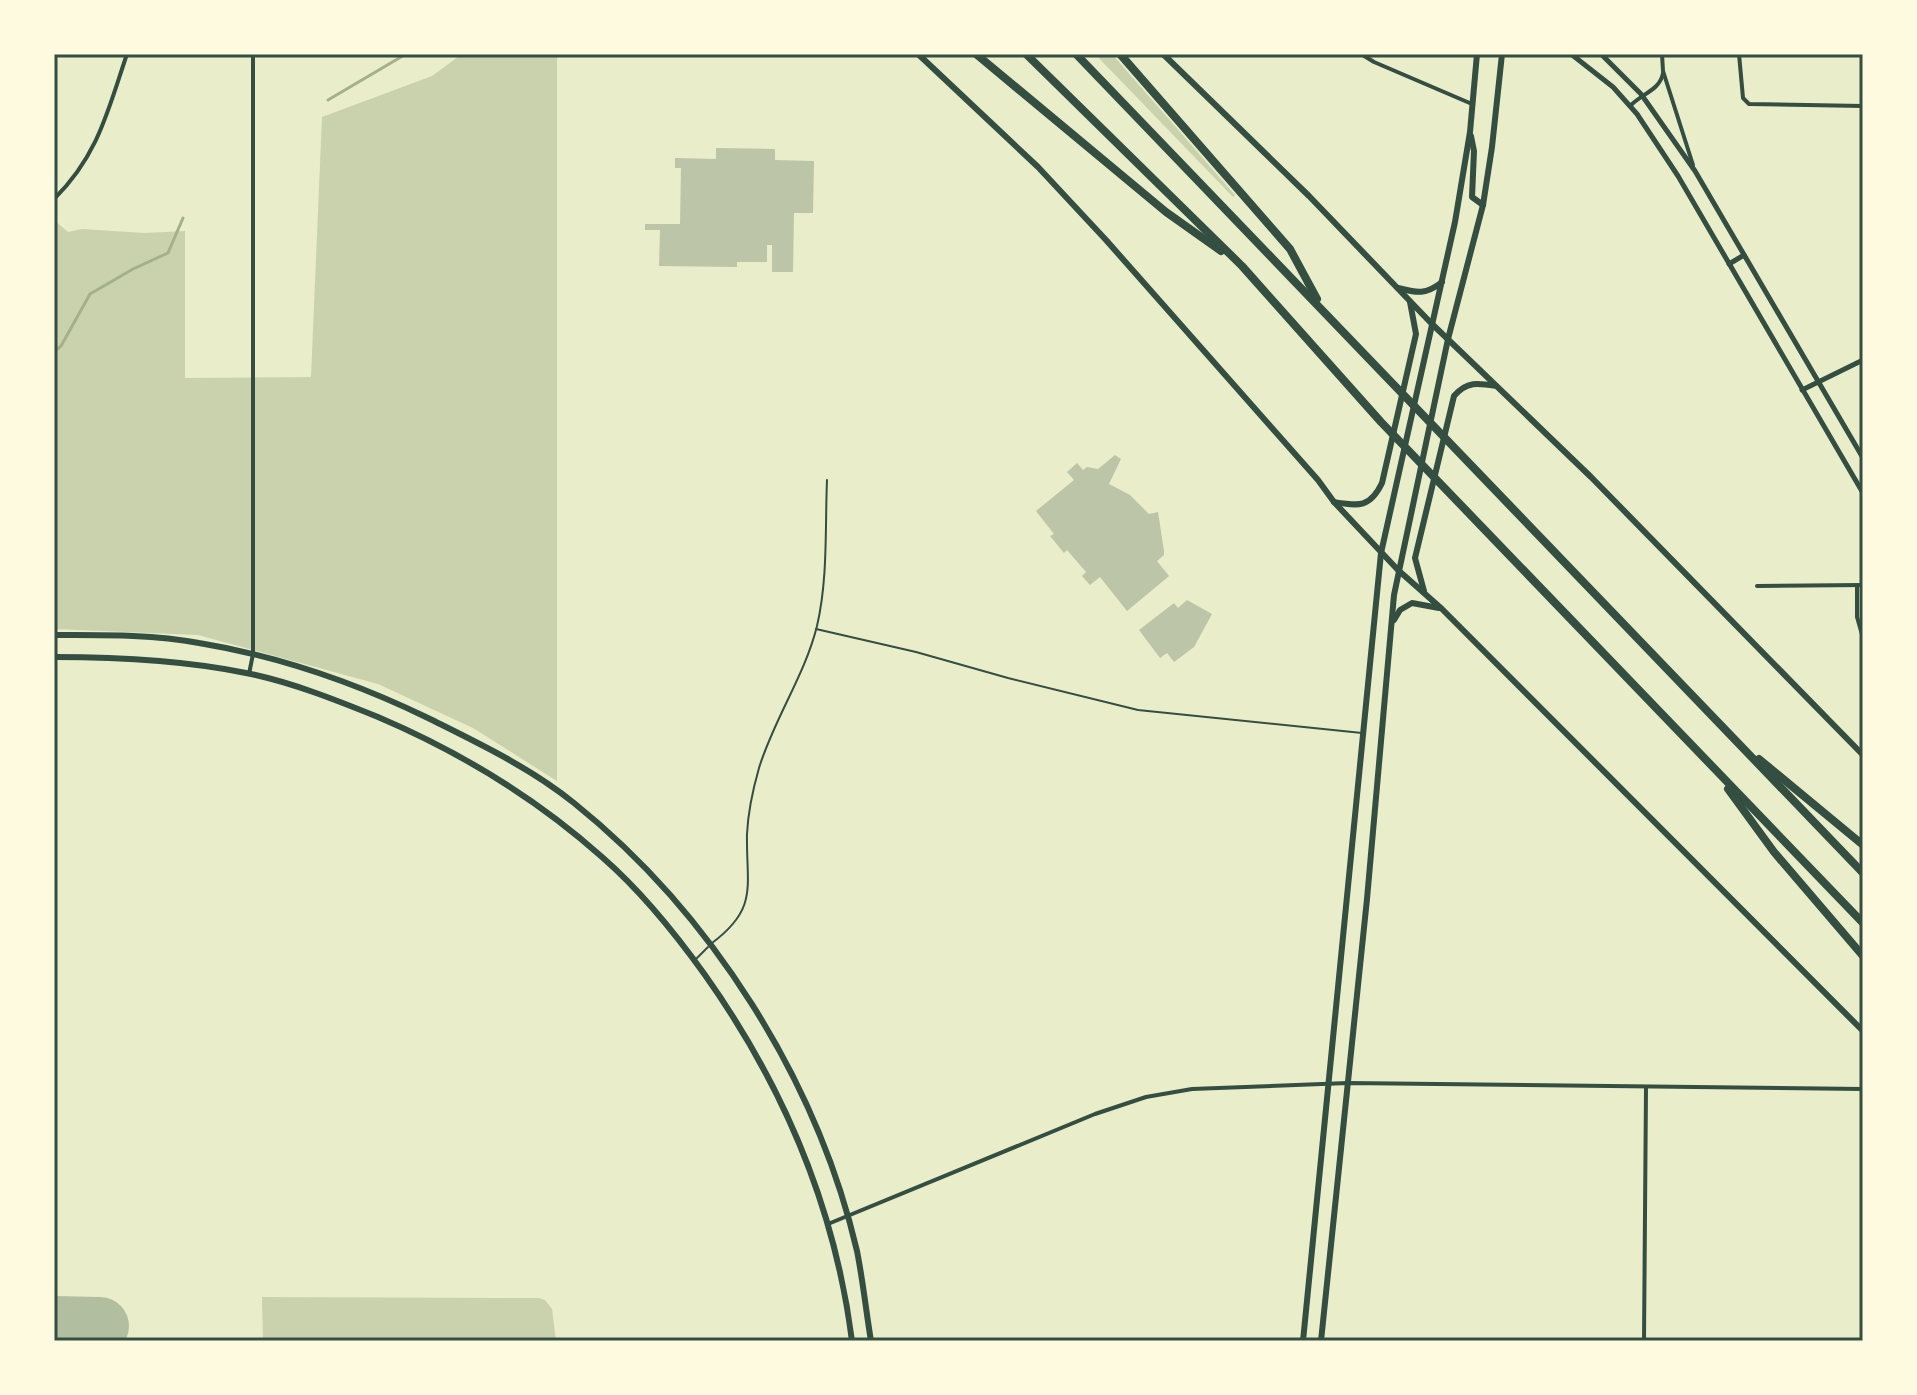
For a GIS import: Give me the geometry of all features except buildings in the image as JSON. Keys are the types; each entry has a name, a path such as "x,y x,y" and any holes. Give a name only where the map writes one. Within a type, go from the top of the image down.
{"highway":[{"path":"976,54 1166,212 1242,266"},
{"path":"1026,54 1242,266 1381,422 1863,923"},
{"path":"1076,54 1863,873"},
{"path":"1120,54 1290,249 1324,310"},
{"path":"1735,739 1863,845"},
{"path":"1709,763 1774,852 1863,956"}],"main road":[{"path":"918,54 1038,167 1381,553 1442,609 1863,1031"},
{"path":"1163,54 1309,196 1431,323 1591,477 1863,755"},
{"path":"1303,1341 1381,553 1455,222 1470,132 1477,54"},
{"path":"1321,1341 1398,570 1448,339 1483,205 1502,54"},
{"path":"1470,132 1474,151 1472,197 1483,205"},
{"path":"1397,288 1418,294 1432,290 1442,282"},
{"path":"1334,502 1356,506 1368,503 1378,491 1416,334 1409,300"},
{"path":"1425,593 1415,558 1454,396 1461,387 1472,383 1496,386"},
{"path":"1392,623 1400,610 1412,603 1442,609"},
{"path":"54,635 140,636 198,642 296,666 395,702 530,772 575,804 650,872 712,943 788,1067 830,1165 847,1215 857,1252 871,1341"},
{"path":"54,657 142,659 249,674 345,703 435,742 515,790 611,865 669,927 695,961 742,1030 770,1081 810,1168 828,1224 846,1298 852,1341"},
{"path":"1363,733 1380,735"},
{"path":"1309,1280 1328,1282"}],"street":[{"path":"54,199 96,145 127,54"},
{"path":"249,674 253,654 253,54"},
{"path":"1361,54 1472,104"},
{"path":"1571,54 1631,105 1678,176 1863,493"},
{"path":"1601,54 1641,94 1695,171 1863,458"},
{"path":"1631,105 1641,94 1661,83 1662,54"},
{"path":"1739,54 1743,98 1749,104 1863,106"},
{"path":"1663,71 1695,171"},
{"path":"1729,264 1744,255"},
{"path":"1802,390 1863,360"},
{"path":"1757,586 1860,586 1857,617 1863,638"},
{"path":"828,1224 1095,1114 1146,1097 1228,1086 1348,1083 1863,1089"},
{"path":"1644,1341 1646,1088"}],"lane":[{"path":"695,961 729,930 746,904 747,834 758,770 816,629 823,595 827,480"},
{"path":"816,629 1138,710 1363,733"}],"green space":[{"path":"462,54 557,54 557,781 473,728 378,684 198,635 54,629 54,220 68,232 82,229 145,233 185,231 185,378 311,377 322,117 432,76"},
{"path":"1095,54 1112,54 1235,195 1233,197"},
{"path":"262,1297 539,1298 552,1309 556,1341 263,1341"}],"waterway":[{"path":"328,100 406,54"},
{"path":"54,352 61,346 90,294 168,253 183,218"}],"taxiway":[{"path":"87,1326 87,1341"}],"runway":[{"path":"54,1325 100,1326"}]}
